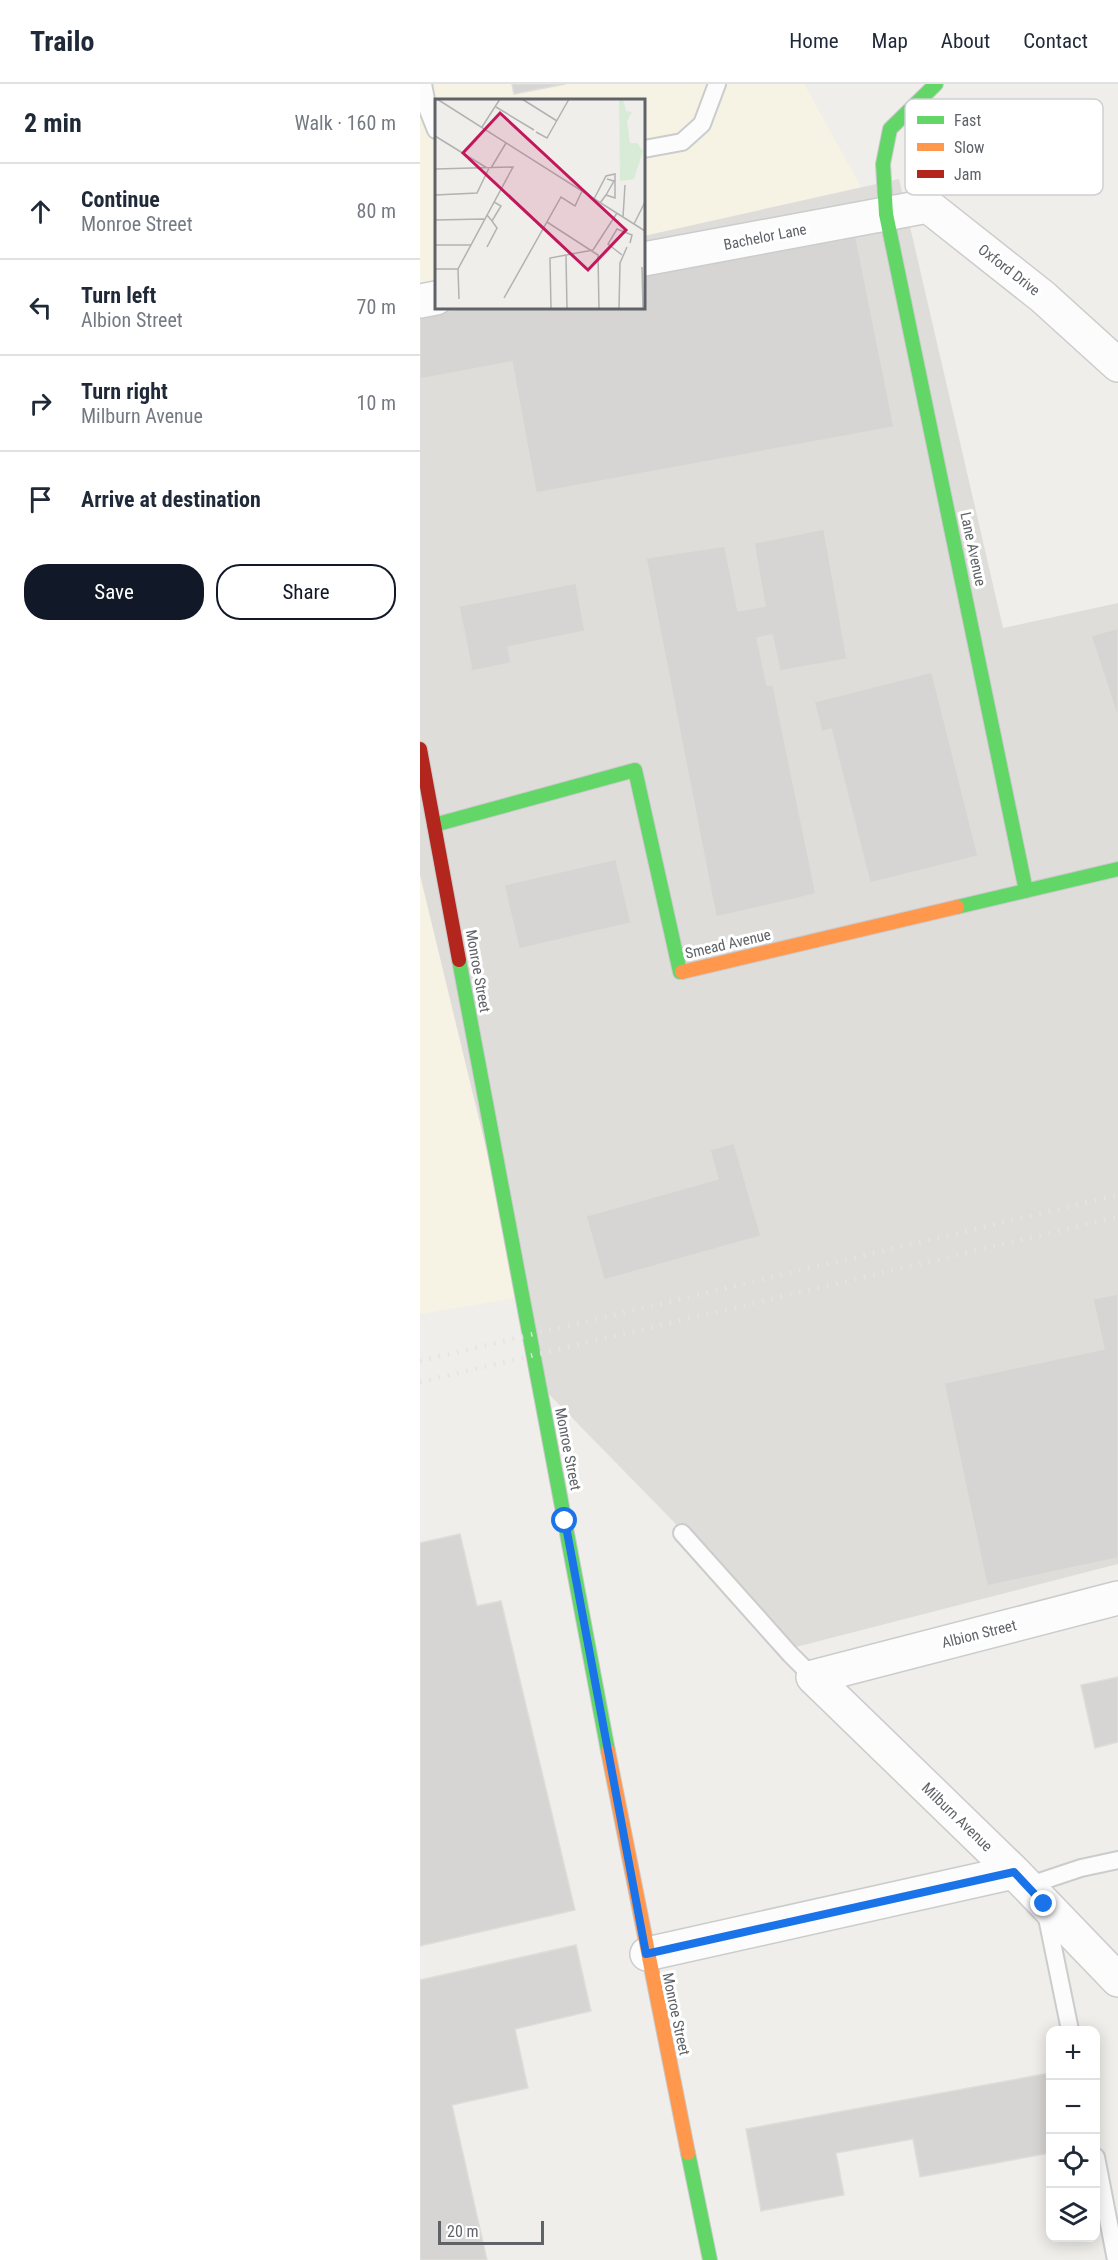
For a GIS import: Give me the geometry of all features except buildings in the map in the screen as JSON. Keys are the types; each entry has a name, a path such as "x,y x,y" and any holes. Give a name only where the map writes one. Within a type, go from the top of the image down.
{"street":[{"name":"Lane Avenue","path":"921,99 936,84"},
{"name":"Lane Avenue","path":"905,114 890,129 883,164 886,214 1026,891"},
{"name":"Oxford Drive","path":"886,214 928,206 1043,297 1118,365"},
{"name":"Bachelor Lane","path":"645,259 886,214"},
{"path":"420,301 435,298"},
{"name":"Monroe Street","path":"420,749 646,1954 710,2260"},
{"name":"Smead Avenue","path":"434,825 635,770 680,972 1118,868"},
{"name":"Albion Street","path":"827,1673 1118,1598"},
{"name":"Milburn Avenue","path":"827,1673 1118,1980"},
{"path":"646,1954 1028,1887"}],"lane":[{"path":"423,84 428,110 435,128"},
{"path":"645,149 682,142 702,124 717,84"},
{"path":"682,1533 827,1673"},
{"path":"1069,2026 1028,1887 1081,1868 1118,1860"},
{"path":"1100,2182 1116,2260"}],"shaded area":[{"path":"420,84 804,84 861,187 645,236 645,99 435,99 435,283 420,287"},
{"path":"899,179 1003,628 1118,603 1118,1564 796,1647 539,1384 522,1297 420,875 420,287 435,309 645,309 645,236"},
{"path":"420,875 522,1297 420,1314"}],"railway":[{"path":"420,1361 1118,1195"},
{"path":"420,1382 1118,1217"}],"traffic: fast":[{"path":"921,99 936,84"},
{"path":"905,114 890,129 883,164 886,214 1026,891"},
{"path":"434,825 635,770 680,972 682,972"},
{"path":"957,907 1118,869"},
{"path":"459,960 608,1751"},
{"path":"688,2153 710,2260"}],"traffic: slow":[{"path":"682,972 957,907"},
{"path":"608,1751 688,2153"}],"traffic: jam":[{"path":"420,749 459,960"}],"route":[{"path":"565,1521 646,1954 1014,1872 1044,1904"}]}
